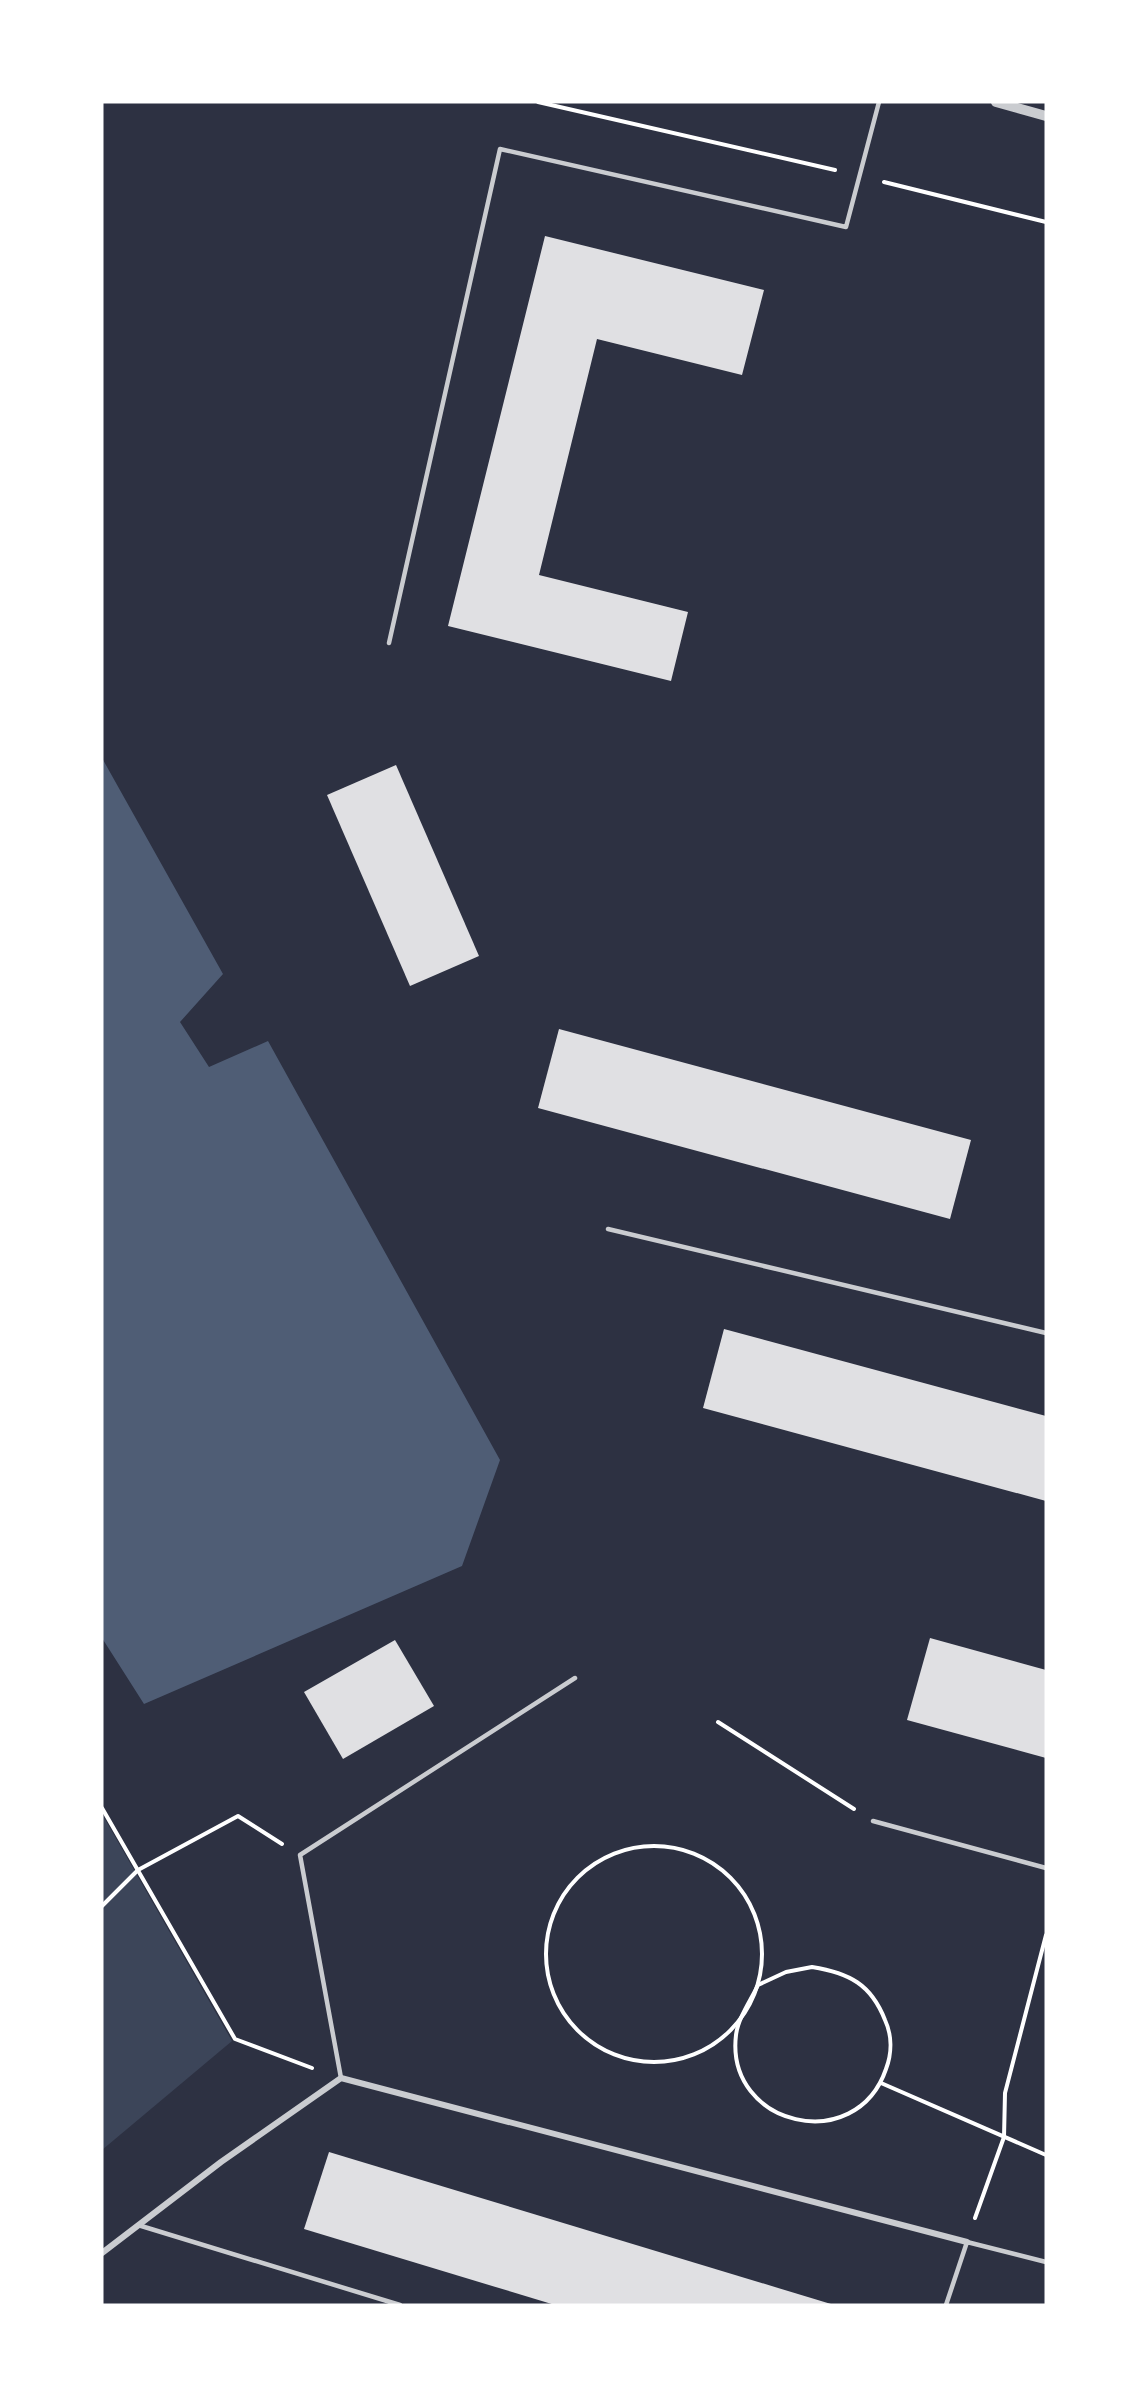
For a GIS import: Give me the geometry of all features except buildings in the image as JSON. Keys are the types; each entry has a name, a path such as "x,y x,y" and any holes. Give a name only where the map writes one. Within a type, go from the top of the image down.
{"street":[{"path":"996,102 1046,116"},
{"path":"102,2253 220,2162 341,2078 967,2242"}],"lane":[{"path":"388,643 500,149 846,227 879,102"},
{"path":"608,1229 1046,1333"},
{"path":"341,2078 300,1855 575,1678"},
{"path":"873,1821 1046,1868"},
{"path":"137,2225 400,2305"},
{"path":"946,2305 967,2242 1046,2262"}],"path":[{"path":"538,102 1046,222"},
{"path":"718,1722 873,1821"},
{"path":"102,1808 235,2039 341,2078"},
{"path":"102,1906 138,1870 238,1816 300,1855"},
{"path":"640,1846 675,1847 709,1860 736,1883 755,1914 763,1949 758,1985 752,2002 742,2017 717,2043 685,2058 649,2063 614,2056 583,2037 560,2010 547,1977 545,1940 555,1906 576,1877 605,1856 640,1846"},
{"path":"967,2242 1004,2137 1005,2093 1046,1935"},
{"path":"742,2017 736,2034 738,2061 748,2086 765,2106 789,2119 815,2123 842,2117 865,2104 881,2083 890,2057 890,2030 879,2005 862,1985 838,1971 812,1967 786,1972 758,1985"},
{"path":"881,2083 1046,2155"}],"shaded area":[{"path":"102,758 223,974 180,1022 209,1067 268,1041 500,1460 462,1566 144,1704 102,1638"},
{"path":"102,1814 232,2041 102,2150"}]}
